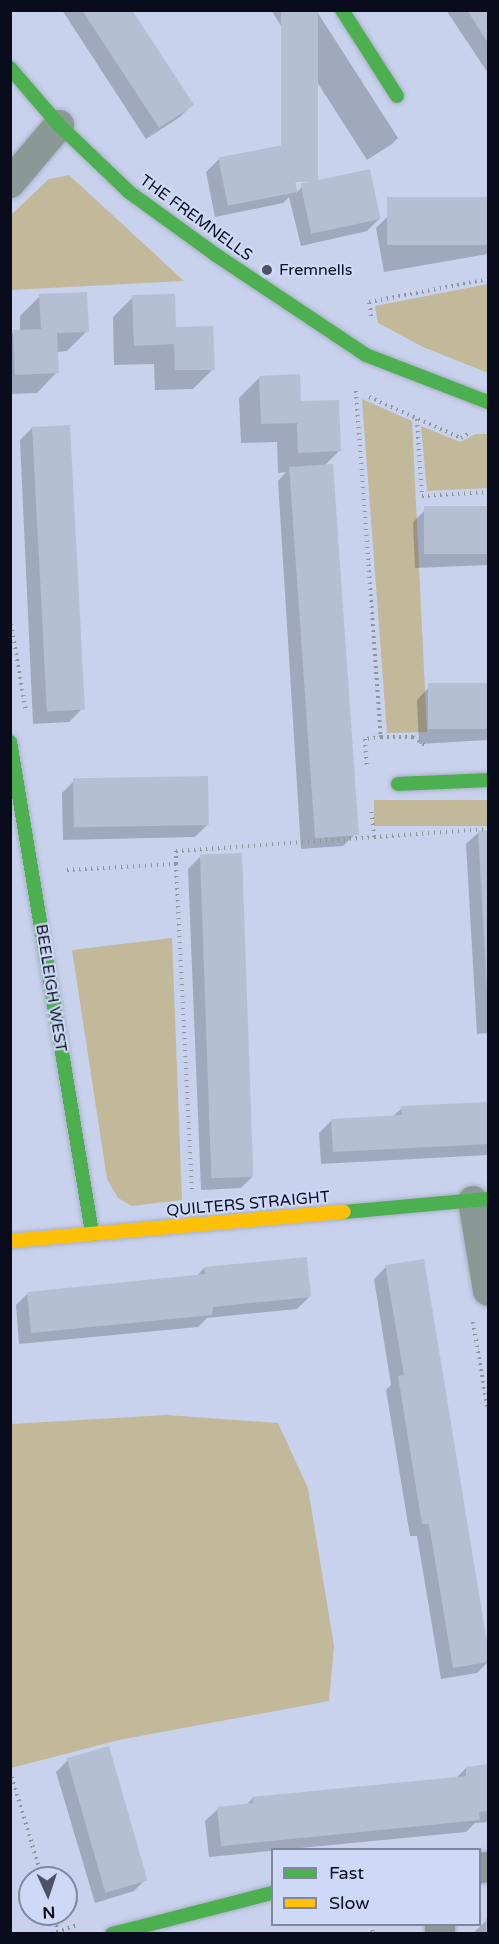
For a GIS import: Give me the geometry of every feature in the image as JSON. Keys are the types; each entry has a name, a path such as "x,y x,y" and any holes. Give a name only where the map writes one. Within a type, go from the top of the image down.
{"street":[{"path":"342,10 397,96"},
{"name":"THE FREMNELLS","path":"10,68 59,125 129,192 216,255 366,355 489,402"},
{"path":"10,183 59,125"},
{"name":"BEELEIGH WEST","path":"10,742 92,1234"},
{"path":"398,784 489,780"},
{"path":"480,1301 481,1200"},
{"name":"QUILTERS STRAIGHT","path":"10,1240 481,1200"},
{"path":"112,1934 271,1894"}],"path":[{"path":"371,320 369,302 489,279"},
{"path":"351,388 461,438 475,430"},
{"path":"358,392 381,737 364,739 368,771"},
{"path":"417,419 422,496 489,492"},
{"path":"10,618 28,721"},
{"path":"371,803 374,837"},
{"path":"192,1195 176,851 489,829"},
{"path":"64,870 176,864"},
{"path":"480,1301 489,1411"},
{"path":"10,1771 38,1866"},
{"path":"57,1926 58,1931"}],"shaded area":[{"path":"69,175 184,281 11,290 11,215 49,179"},
{"path":"488,284 488,373 423,347 378,323 375,306"},
{"path":"362,399 412,421 427,732 387,733"},
{"path":"421,426 460,442 476,434 488,434 488,488 427,491"},
{"path":"374,800 488,800 488,826 374,826"},
{"path":"172,938 182,1200 132,1206 118,1198 107,1179 72,950"},
{"path":"167,1415 278,1423 308,1488 334,1646 329,1701 119,1740 11,1768 11,1424"}],"building":[{"path":"82,10 132,10 194,105 159,128"},
{"path":"281,10 318,10 318,182 281,182"},
{"path":"467,10 488,10 488,43"},
{"path":"288,144 297,192 228,206 218,158"},
{"path":"370,169 381,219 311,234 301,184"},
{"path":"387,197 488,197 488,245 387,245"},
{"path":"87,292 89,332 57,333 59,373 15,375 13,330 41,329 39,294"},
{"path":"175,294 176,327 213,326 215,370 175,370 174,344 134,346 132,295"},
{"path":"300,374 301,401 339,400 341,451 298,453 297,423 261,424 259,376"},
{"path":"70,425 85,710 47,712 32,427"},
{"path":"333,464 359,835 315,838 289,467"},
{"path":"424,506 488,506 488,554 424,554"},
{"path":"428,683 488,683 488,729 428,729"},
{"path":"208,776 209,825 74,827 73,778"},
{"path":"488,830 488,990 487,990 478,831"},
{"path":"242,853 253,1177 211,1178 200,854"},
{"path":"488,1102 488,1144 333,1152 331,1119 402,1115 401,1106"},
{"path":"307,1257 311,1297 213,1307 212,1315 31,1333 27,1292 205,1274 204,1267"},
{"path":"424,1259 488,1648 488,1662 453,1668 429,1524 422,1524 398,1376 404,1375 385,1265"},
{"path":"109,1746 148,1881 105,1893 67,1758"},
{"path":"488,1764 488,1811 479,1812 480,1820 221,1846 217,1807 253,1803 252,1797 466,1776 466,1767"},
{"path":"486,1918 488,1918 488,1934 486,1934"}],"traffic: fast":[{"path":"342,10 397,96"},
{"path":"10,68 59,125 129,192 216,255 366,355 488,402"},
{"path":"10,742 92,1234"},
{"path":"398,784 488,780"},
{"path":"344,1212 488,1199"},
{"path":"112,1934 271,1893"}],"traffic: slow":[{"path":"10,1241 344,1212"}],"place":[{"name":"Fremnells","path":"267,270"}]}
